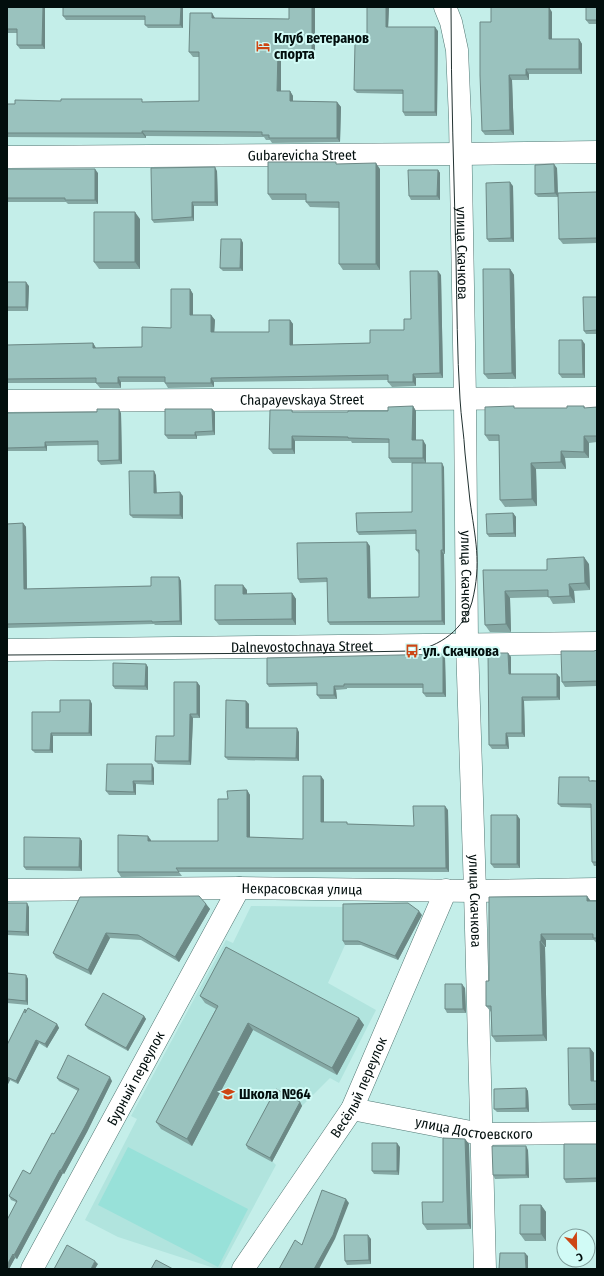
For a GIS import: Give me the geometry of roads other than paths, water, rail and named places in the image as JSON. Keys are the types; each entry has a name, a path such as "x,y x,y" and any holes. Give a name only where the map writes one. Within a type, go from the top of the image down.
{"street":[{"name":"улица Скачкова","path":"445,7 451,22 457,50 461,154 465,399 466,644 475,891 485,1269"},
{"name":"Gubarevicha Street","path":"7,157 597,152"},
{"name":"Chapayevskaya Street","path":"7,402 597,398"},
{"name":"Dalnevostochnaya Street","path":"7,650 597,643"},
{"name":"Некрасовская улица","path":"7,890 239,888 475,891 597,889"},
{"name":"Бурный переулок","path":"32,1269 239,888"},
{"name":"Весёлый переулок","path":"243,1269 352,1108 446,890"},
{"name":"улица Достоевского","path":"352,1108 481,1134 597,1134"}],"tram line":[{"path":"7,655 412,651 422,649 441,641 450,635 463,620 472,602 475,588 477,575 477,551 460,406 451,7"}],"place":[{"name":"Клуб ветеранов спорта","path":"263,46"},
{"name":"ул. Скачкова","path":"412,651"},
{"name":"Школа №64","path":"228,1094"}]}
